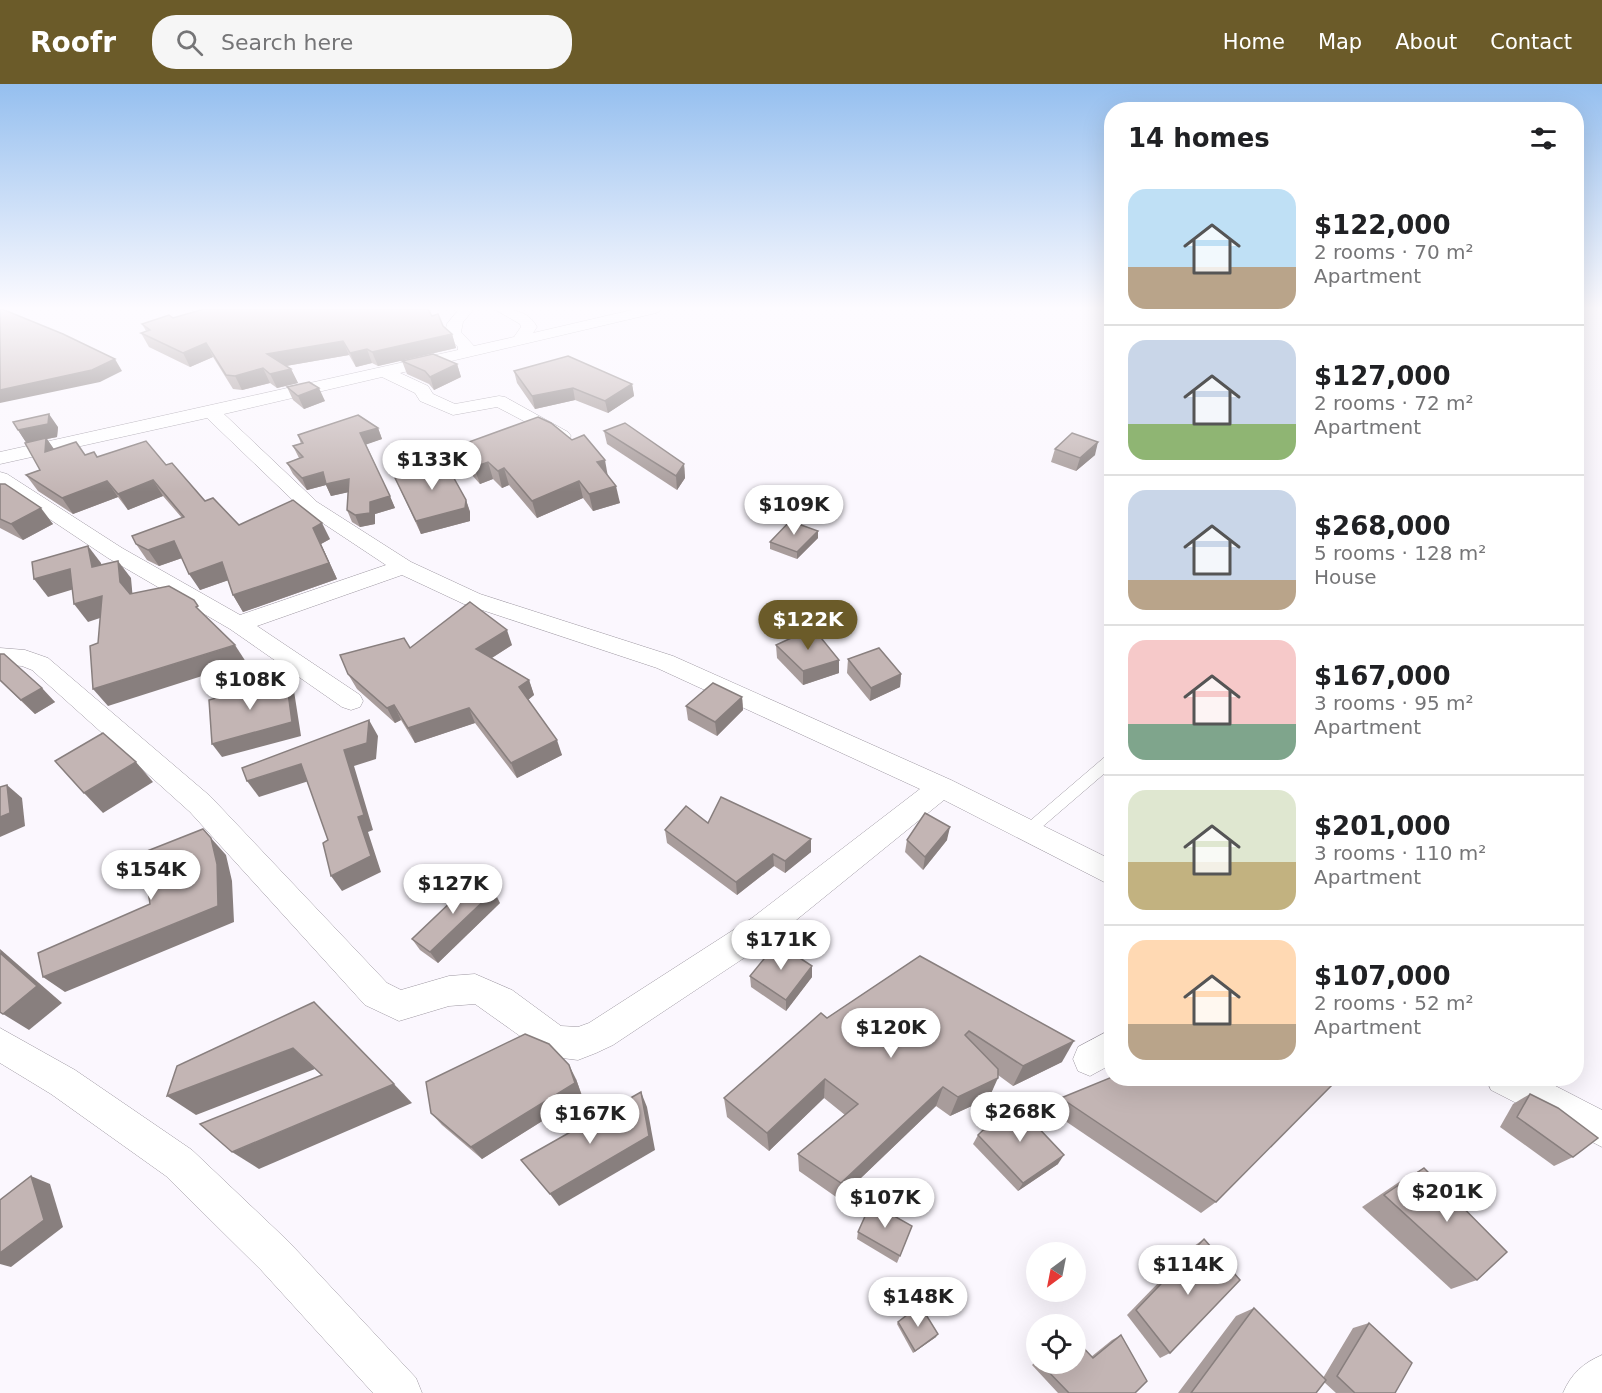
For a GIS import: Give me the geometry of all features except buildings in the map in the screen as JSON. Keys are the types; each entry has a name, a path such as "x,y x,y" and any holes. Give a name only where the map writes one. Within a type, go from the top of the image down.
{"street":[{"path":"0,458 211,412 386,370"},
{"path":"382,371 422,390 426,397 453,410 499,401 562,436"},
{"path":"211,412 310,506 403,567 471,599 665,662 942,787 1104,869"},
{"path":"0,478 115,553 238,624 351,701"},
{"path":"238,624 403,567"},
{"path":"0,656 25,658 40,664 200,804 376,994 399,1006 449,992 474,988 493,996 554,1040 576,1044 601,1034 763,928 942,787"},
{"path":"0,1044 63,1082 179,1163 275,1256 401,1393"},
{"path":"1519,1086 1602,1129"},
{"path":"1584,1393 1602,1376"}],"lane":[{"path":"1029,830 1104,766"}]}
